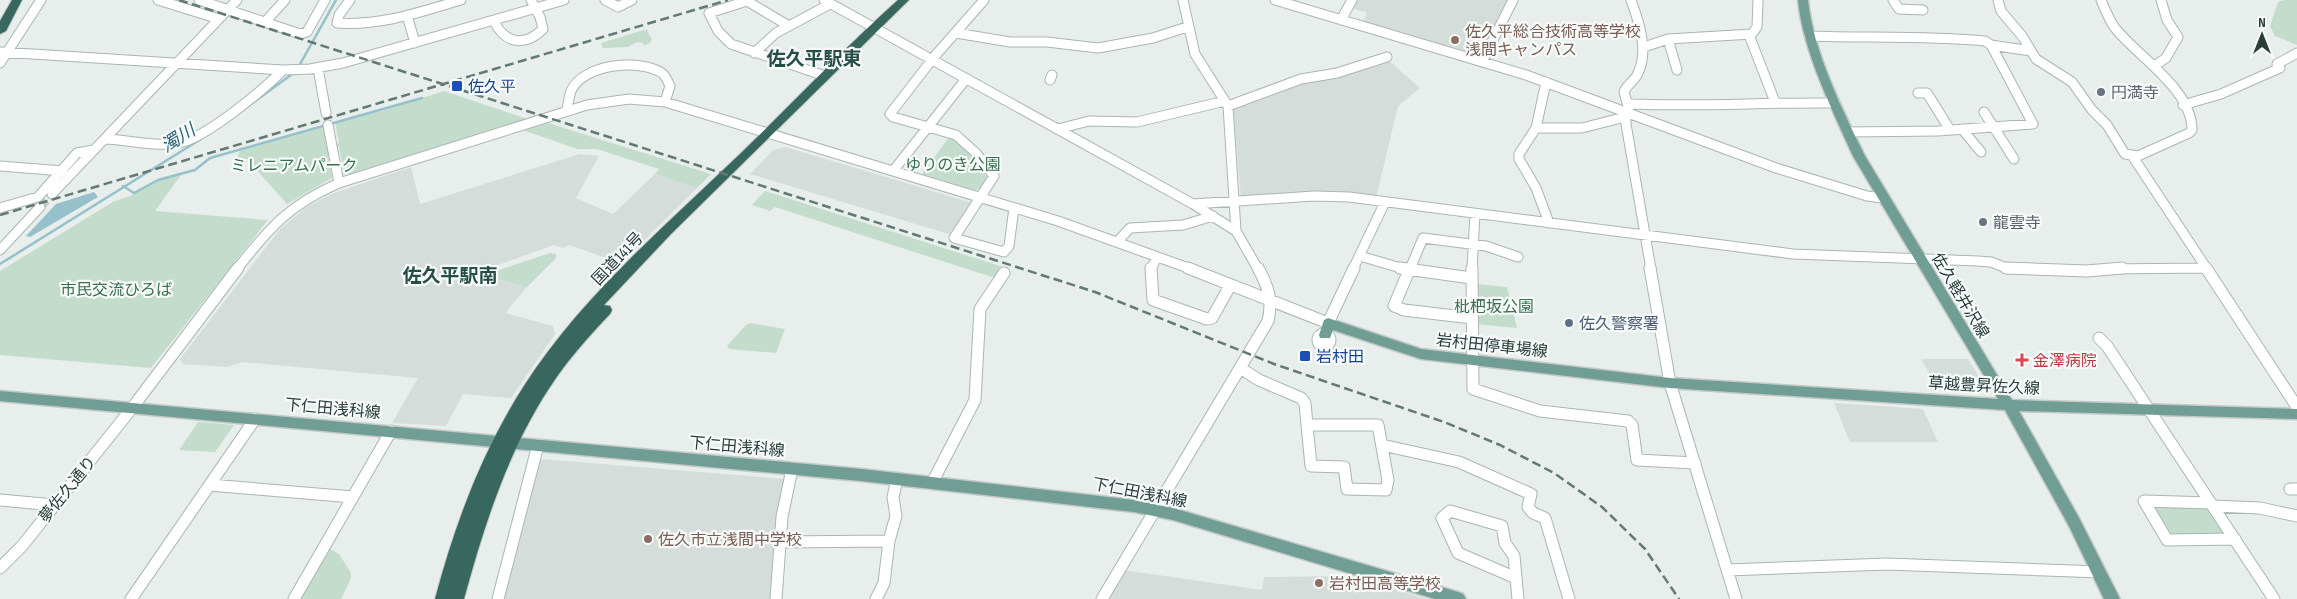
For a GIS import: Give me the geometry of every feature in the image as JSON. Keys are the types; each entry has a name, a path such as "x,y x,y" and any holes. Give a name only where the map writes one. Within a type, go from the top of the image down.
{"highway":[{"path":"0,31 17,0"},
{"name":"国道141号","path":"443,599 462,534 547,364 585,318 641,257 771,135 877,30 904,0"},
{"name":"国道141号","path":"771,135 825,76 877,30 915,0"},
{"name":"国道141号","path":"456,599 483,509 507,442"}],"main road":[{"name":"佐久軽井沢線","path":"1803,0 1809,36 1847,132 1918,258 2008,405 2100,572 2112,599"},
{"name":"岩村田停車場線","path":"1326,329 1410,352 1670,383"},
{"name":"草越豊昇佐久線","path":"1670,383 2008,405 2297,414"},
{"name":"下仁田浅科線","path":"0,396 932,482 1155,510 1458,599"}],"street":[{"path":"0,63 4,52 41,0"},
{"path":"158,0 219,19"},
{"path":"199,0 300,34 306,32 325,0"},
{"path":"52,194 237,0"},
{"path":"265,22 285,0"},
{"path":"350,0 337,21 339,24 364,25 459,0"},
{"path":"494,21 500,34 505,39 513,41 528,39 538,35 543,29 540,13 531,0"},
{"path":"4,52 286,70 318,68 343,63 564,0"},
{"path":"605,0 618,7 632,0"},
{"path":"984,0 890,114 893,117 956,135 987,165 994,179 954,238 1004,252 1009,246 1014,208"},
{"path":"1183,0 1187,27 1195,54 1226,103 1236,196 1234,201 1236,231"},
{"path":"1275,0 1546,82 1776,168 1867,196 1883,198"},
{"path":"1341,20 1352,0"},
{"path":"1482,62 1513,0"},
{"path":"1631,0 1644,47 1638,72 1627,85 1624,92 1645,235 1670,383 1736,599"},
{"path":"1644,47 1668,39 1749,35 1757,27 1758,0"},
{"path":"1893,0 1899,9 1923,10"},
{"path":"1998,0 2001,11 2016,27 2041,63 2072,82 2092,110 2107,125 2125,154 2133,157 2138,156 2192,130 2194,121 2168,80 2114,27 2101,0"},
{"path":"2154,66 2162,63 2170,54 2178,36 2167,20 2161,0"},
{"path":"789,26 747,1 709,13 724,38 731,44 825,76"},
{"path":"754,53 767,40 827,2 1193,204 1236,231 1268,285 1270,316 1102,599"},
{"path":"407,15 415,43"},
{"path":"956,32 1010,42 1047,42 1098,48 1154,38 1187,27"},
{"path":"1749,35 1775,102"},
{"path":"1809,36 1892,39 1937,37 1985,41 1991,45 2031,51"},
{"path":"1668,39 1677,70"},
{"path":"1847,132 1950,130 2034,124 1991,45"},
{"path":"2183,105 2221,95 2253,82 2280,68 2277,64 2280,61 2297,53"},
{"path":"1058,129 1089,121 1137,122 1226,103 1301,79 1337,73 1386,57"},
{"path":"567,110 568,96 580,81 592,73 622,64 642,64 663,73 670,85 670,94 665,102"},
{"path":"318,68 326,113"},
{"path":"106,138 182,143 246,102 286,70"},
{"path":"893,171 966,79"},
{"path":"1546,82 1536,128 1519,154 1519,159 1536,188 1549,223"},
{"path":"1926,93 1950,130"},
{"name":"夢佐久通り","path":"0,568 22,546 132,408 270,228 298,204 339,183 567,110 615,100 645,99 665,102 1014,208 1117,242 1270,300 1326,329"},
{"path":"1536,128 1582,128 1626,111 1775,102 1835,103"},
{"path":"1984,112 2014,159"},
{"path":"328,125 339,183"},
{"path":"1962,128 1981,152"},
{"path":"0,208 38,197 77,153 94,150"},
{"path":"2133,157 2297,407"},
{"path":"0,166 63,171"},
{"path":"1193,204 1330,196 1793,254 1991,262 2011,270 2087,271 2123,268 2205,268"},
{"path":"1326,329 1385,202"},
{"path":"0,250 40,208"},
{"path":"1475,214 1471,278 1473,389 1540,411 1628,421 1632,425 1637,460 1695,463"},
{"path":"1117,242 1130,228 1199,223 1213,216"},
{"path":"1472,318 1404,310 1394,306 1423,238 1486,246 1518,257"},
{"path":"1360,256 1409,271 1471,278"},
{"path":"1157,257 1151,266 1153,300 1207,319 1212,318 1230,286"},
{"path":"932,482 975,400 980,309 988,294 1004,273"},
{"path":"2099,338 2107,346 2150,409 2274,599"},
{"path":"1240,368 1259,380 1301,398 1305,403 1307,425 1311,466 1344,467 1346,489 1386,490 1388,480 1378,425 1307,425"},
{"path":"131,599 255,419"},
{"path":"294,599 391,431"},
{"path":"498,599 538,445"},
{"path":"1382,445 1459,462 1531,494 1528,507 1533,513 1545,518 1569,599"},
{"path":"776,599 780,542 792,469"},
{"path":"876,599 884,583 889,541 896,516 893,497 897,479"},
{"path":"210,485 353,497"},
{"path":"0,500 54,505"},
{"path":"2235,539 2167,540 2144,501 2260,508 2297,516"},
{"path":"1516,578 1458,553 1442,518 1450,511 1502,526 1505,543 1514,556 1518,599"},
{"path":"780,542 889,541"},
{"path":"1727,570 1888,564 2100,572"}],"shaded area":[{"name":"佐久平総合技術高等学校 浅間キャンパス","path":"1354,0 1511,0 1480,58 1363,23 1367,12 1350,8"},
{"path":"1387,59 1420,88 1398,106 1376,198 1241,198 1233,106 1301,81"},
{"path":"785,147 972,203 952,235 750,174 773,150"},
{"path":"580,154 599,156 576,198 613,214 655,174 697,188 624,260 615,261 569,245 563,248 554,245 481,271 484,275 527,287 505,313 553,326 555,334 511,398 463,394 446,426 392,423 418,378 243,362 227,367 183,364 180,359 280,229 307,207 331,194 411,167 420,204"},
{"path":"1921,359 1968,359 1986,388 1937,387"},
{"path":"1834,403 1923,409 1938,442 1850,442"},
{"name":"佐久市立浅間中学校","path":"541,459 784,479 771,599 504,599 537,462"},
{"name":"岩村田高等学校","path":"1123,570 1262,590 1264,577 1351,576 1426,599 1107,599"}],"green space":[{"path":"2297,0 2297,45 2275,36 2270,26 2278,2"},
{"path":"647,29 652,38 651,42 644,46 643,43 637,42 628,47 603,48 601,43"},
{"name":"ミレニアムパーク","path":"444,91 527,119 350,174 344,174 339,146 328,155 332,178 287,204 247,159 237,159 240,150 323,125 328,151 339,143 335,122 360,114 379,112"},
{"path":"548,123 711,174 697,188 655,174 659,169 597,149 577,149 523,130"},
{"name":"ゆりのき公園","path":"949,137 968,152 985,173 987,179 980,189 974,190 922,174"},
{"name":"市民交流ひろば","path":"181,175 155,211 268,220 151,368 0,355 0,271 113,202 130,196 157,181"},
{"path":"765,191 1003,267 998,276 992,277 775,207 770,211 752,205"},
{"path":"550,253 556,254 556,258 527,287 484,275"},
{"name":"枇杷坂公園","path":"1476,284 1507,287 1517,328 1476,324"},
{"path":"750,323 785,329 776,353 729,349 727,346"},
{"path":"198,422 234,425 215,452 179,450"},
{"path":"2149,505 2207,505 2228,537 2169,537"},
{"path":"330,549 339,554 351,573 351,578 341,599 300,599"}],"water":[{"path":"94,192 98,197 30,237 26,236 56,204"}],"waterway":[{"name":"濁川","path":"299,66 336,0"},
{"name":"濁川","path":"224,124 295,72"},
{"path":"124,187 134,193 158,180 195,170 210,158 422,98"},
{"name":"濁川","path":"124,187 201,139"},
{"name":"濁川","path":"0,264 124,187"}],"tunnel":[{"path":"40,207 52,194"}],"railway":[{"path":"179,0 443,84"},
{"path":"443,84 728,0"},
{"path":"0,215 443,84"},
{"path":"443,84 1095,292 1274,364 1444,422 1500,445 1554,473 1602,507 1645,549 1679,599"}],"place":[{"name":"佐久平総合技術高等学校 浅間キャンパス","path":"1455,40"},
{"name":"佐久平","path":"457,86"},
{"name":"円満寺","path":"2101,92"},
{"name":"龍雲寺","path":"1983,222"},
{"name":"佐久警察署","path":"1569,323"},
{"name":"岩村田","path":"1305,356"},
{"name":"金澤病院","path":"2022,360"},
{"name":"佐久市立浅間中学校","path":"648,539"},
{"name":"岩村田高等学校","path":"1319,583"}],"district":[{"name":"佐久平駅東","path":"814,58"},
{"name":"佐久平駅南","path":"450,275"}]}
